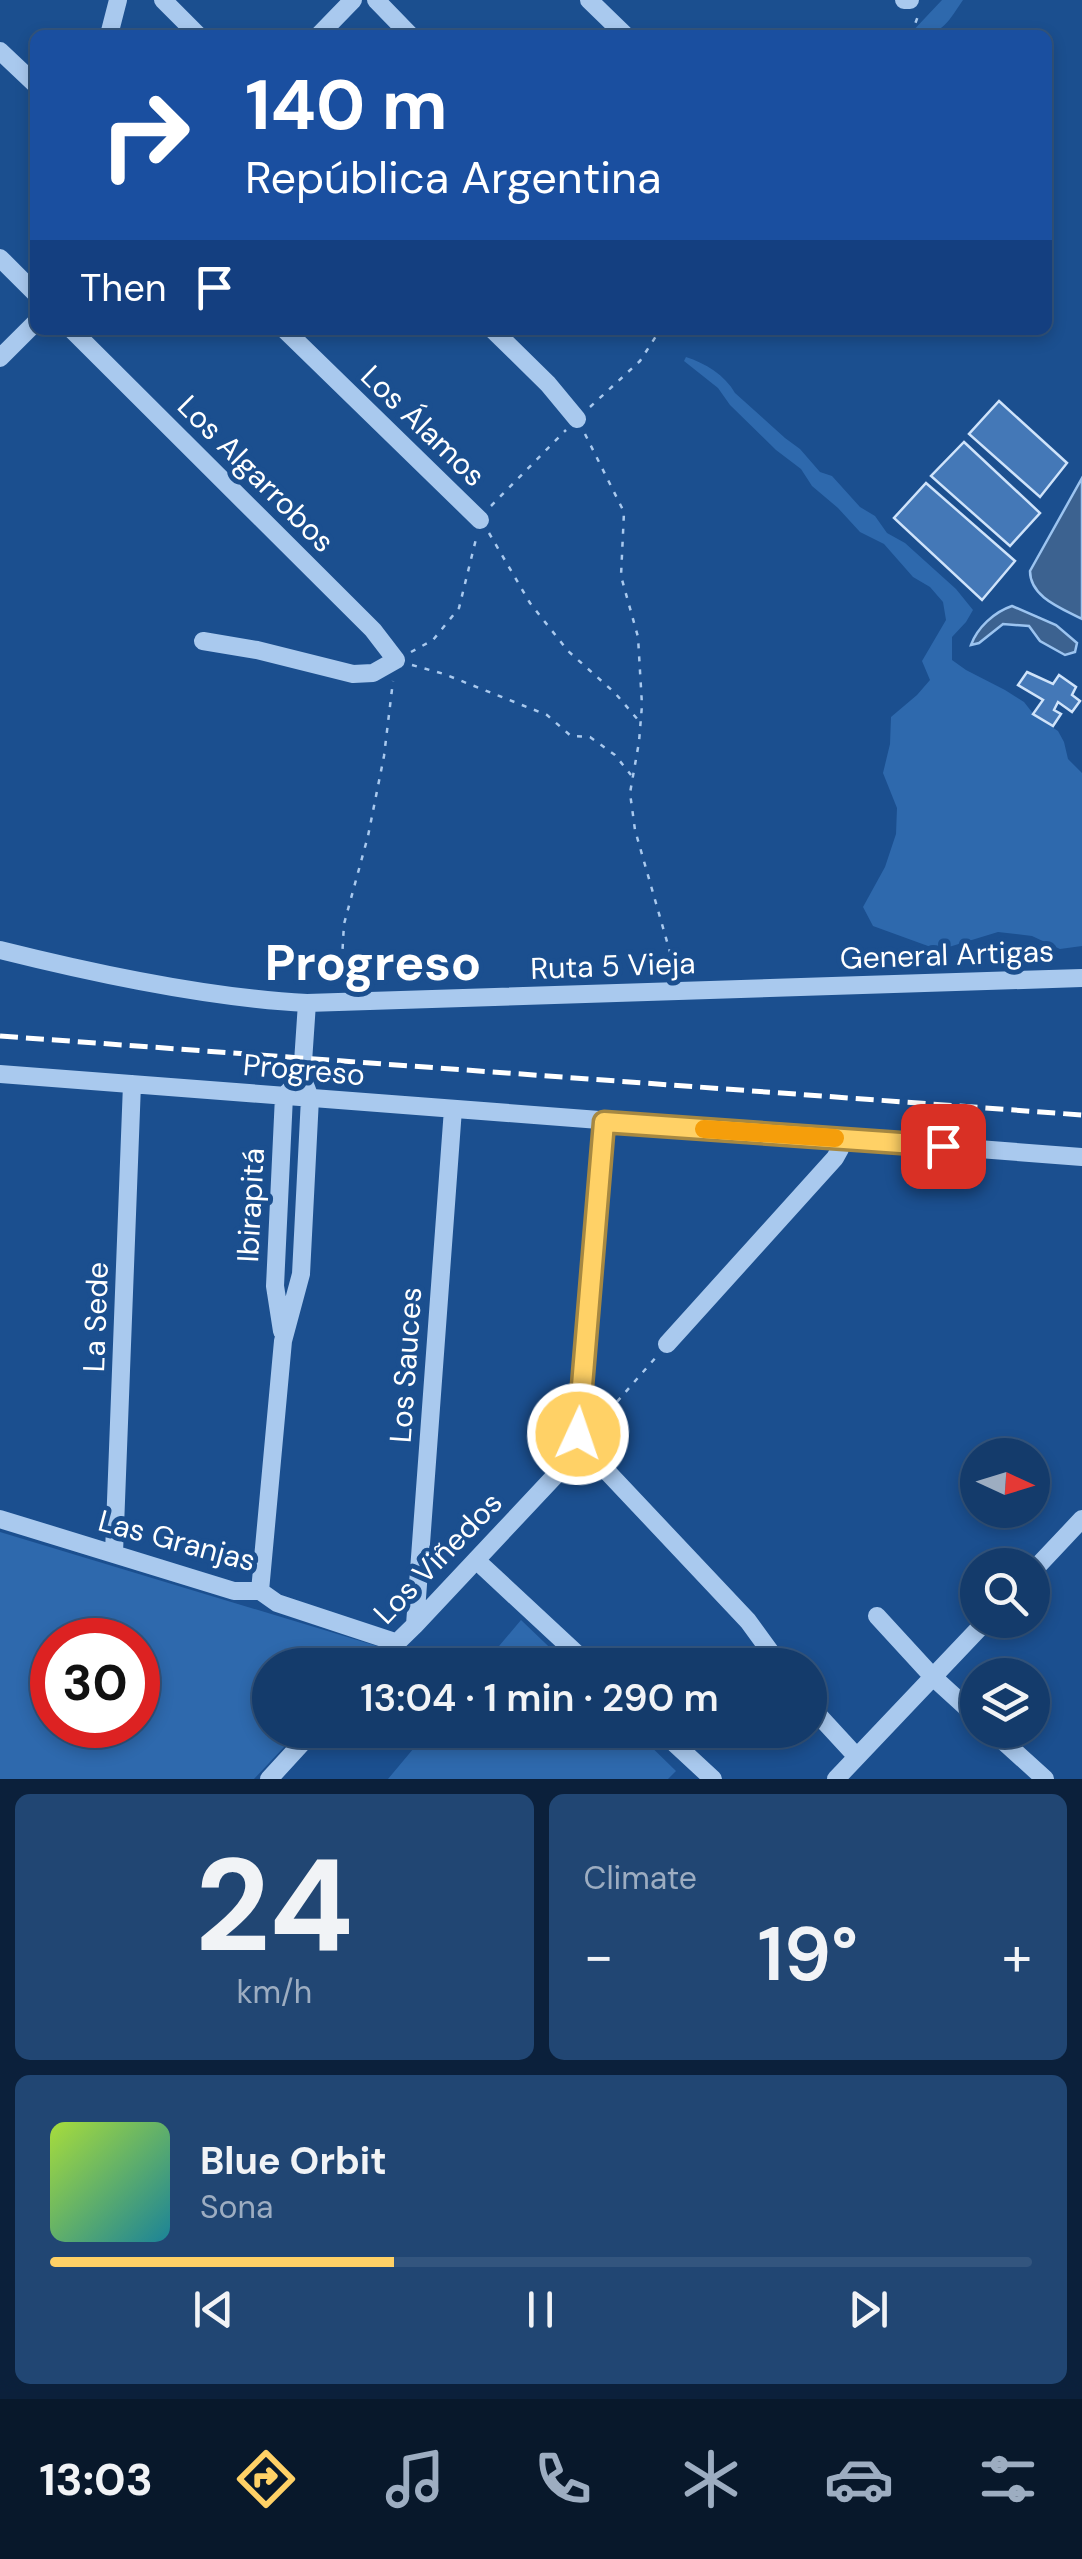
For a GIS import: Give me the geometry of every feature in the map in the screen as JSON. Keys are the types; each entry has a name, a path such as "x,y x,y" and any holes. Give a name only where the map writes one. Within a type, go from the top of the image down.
{"street":[{"path":"110,30 118,0"},
{"path":"163,0 193,30"},
{"path":"324,30 353,0"},
{"path":"376,0 405,30"},
{"path":"588,0 620,30"},
{"path":"0,51 30,79"},
{"path":"0,258 30,288"},
{"path":"0,358 30,327"},
{"name":"Los Algarrobos","path":"77,335 373,630 396,660"},
{"name":"Los Álamos","path":"291,335 480,520"},
{"path":"498,335 548,384 577,420"},
{"path":"203,641 354,674 373,672 396,660"},
{"name":"Ruta 5 Vieja","path":"0,950 256,1000 306,1003 814,986"},
{"name":"General Artigas","path":"814,986 1082,978"},
{"name":"Ibirapitá","path":"260,1591 283,1341 301,1274 310,1098 302,1077 306,1003"},
{"name":"Progreso","path":"0,1074 1082,1157"},
{"path":"284,1096 302,1077"},
{"name":"La Sede","path":"114,1553 132,1084"},
{"name":"Ibirapitá","path":"283,1341 275,1286 284,1096"},
{"name":"Los Sauces","path":"415,1625 453,1110"},
{"path":"604,1122 578,1434 583,1446 748,1621 768,1648"},
{"path":"668,1344 835,1158 840,1150 839,1138"},
{"name":"Los Viñedos","path":"390,1648 583,1446"},
{"name":"Las Granjas","path":"0,1519 234,1591 260,1591 277,1603 395,1642"},
{"path":"1050,1553 1082,1519"},
{"path":"476,1560 571,1648"},
{"path":"878,1616 960,1702"},
{"path":"836,1779 969,1638"},
{"path":"827,1724 857,1756"},
{"path":"269,1779 297,1748"},
{"path":"679,1748 713,1779"},
{"path":"1011,1748 1045,1779"}],"path":[{"path":"577,420 624,512 621,576 638,636 642,706 630,792 635,830 670,952 693,973"},
{"path":"396,660 433,640 460,608 480,520"},
{"path":"480,520 530,602 568,651 640,723"},
{"path":"396,660 444,674 546,714 571,736 590,737 616,755 633,778"},
{"path":"353,1002 342,959 344,924 384,756 396,660"},
{"path":"579,1412 602,1414 668,1344"}],"shaded area":[{"path":"942,0 963,0 938,30 914,30"},
{"path":"686,357 720,375 820,472 832,476 860,507 875,516 887,533 905,543 956,589 973,610 952,637 952,660 1024,702 1035,716 1058,731 1068,759 1082,773 1082,946 1060,949 1032,936 998,932 939,950 873,926 863,907 885,867 896,834 897,808 883,773 891,717 930,680 922,661 946,620 943,602 930,587 913,577 884,544 860,532 812,486 801,469 730,405 718,388 684,361"},
{"path":"1082,478 1082,619 1041,595 1030,571"},
{"path":"1012,606 1056,625 1077,643 1075,652 1065,655 1040,641 1029,626 1003,624 971,645 987,621"},
{"path":"0,1532 377,1646 252,1648 252,1748 283,1748 254,1779 0,1779"},
{"path":"521,1620 550,1648 497,1648"},
{"path":"414,1748 652,1748 676,1771 668,1779 388,1779"}],"building":[{"path":"999,401 1067,463 1040,497 969,434"},
{"path":"964,442 1040,513 1010,546 931,476"},
{"path":"926,483 1015,561 982,600 894,518"},
{"path":"1027,672 1053,684 1059,675 1076,687 1072,695 1080,701 1072,712 1058,702 1054,710 1061,714 1053,726 1033,714 1043,700 1018,685"}],"railway":[{"path":"0,1036 1082,1115"}],"slow traffic":[{"path":"704,1129 835,1138"}],"district":[{"name":"Progreso","path":"373,962"}],"route":[{"path":"578,1434 604,1122 943,1146"}]}
